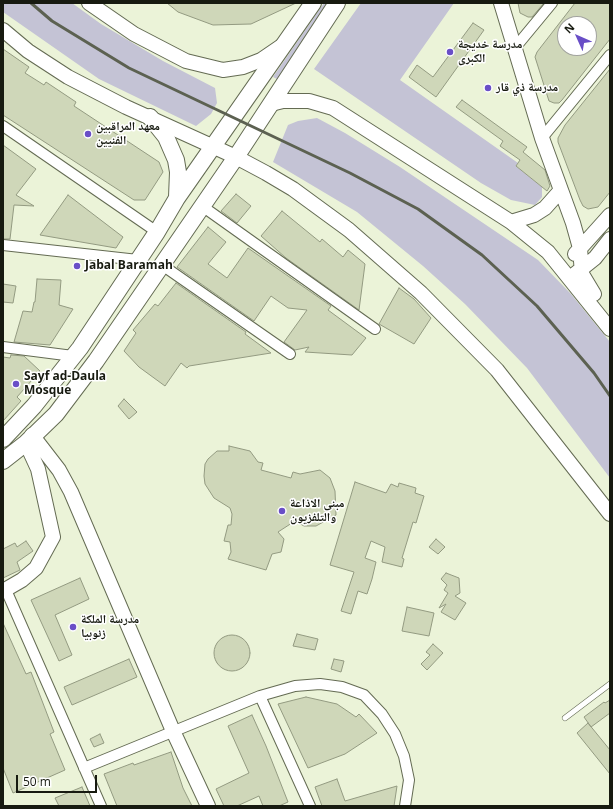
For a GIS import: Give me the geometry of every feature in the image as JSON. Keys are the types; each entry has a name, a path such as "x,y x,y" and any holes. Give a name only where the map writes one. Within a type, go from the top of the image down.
{"main road":[{"path":"89,3 134,34 186,61 223,70 243,67 261,60 278,50 293,34"},
{"path":"3,438 34,406 73,356 157,232 177,198 293,34 313,3"},
{"path":"3,461 56,414 96,361 236,157 337,3"},
{"path":"501,3 542,138 573,223 580,248"},
{"path":"3,30 28,51 68,77 236,157 293,189 349,230 421,293 497,370 610,514"},
{"path":"271,104 283,101 309,101 333,108 511,222 572,273 584,280 610,314"},
{"path":"150,117 166,137 174,154 178,172 177,198"},
{"path":"511,222 523,219 540,211 554,200 561,190"},
{"path":"572,273 580,248 610,216"},
{"path":"573,223 582,229 592,231 598,230"},
{"path":"572,273 595,258 610,239"},
{"path":"572,273 610,329"},
{"path":"5,590 22,580 36,568 53,537 38,469 29,439"},
{"path":"29,439 59,470 71,492 173,731 208,806"}],"street":[{"path":"514,49 552,3"},
{"path":"542,138 610,55"},
{"path":"3,126 157,232"},
{"path":"202,206 376,329"},
{"path":"3,245 138,260"},
{"path":"162,265 290,354"},
{"path":"3,347 73,356"},
{"path":"5,590 101,806"},
{"path":"84,768 260,696 295,686 320,684 342,687 364,696 382,714 395,734 404,756 409,780 404,806"},
{"path":"260,696 310,806"}],"lane":[{"path":"565,718 610,684"}],"shaded area":[{"path":"3,3 72,3 101,24 163,61 215,88 217,103 211,114 196,126 99,79 3,12"},
{"path":"324,3 331,3 279,80 273,77"},
{"path":"361,3 454,3 400,80 518,163 516,166 542,187 542,197 535,205 511,200 481,183 314,69"},
{"path":"317,118 345,133 400,167 538,260 571,294 610,342 610,478 527,368 465,304 423,266 357,212 273,162 288,125 298,121"}],"building":[{"path":"167,3 296,3 251,24 213,25 178,12"},
{"path":"518,3 544,3 532,17 528,17 520,13"},
{"path":"575,3 610,3 610,39 597,56 597,16 565,16"},
{"path":"473,23 484,30 436,97 409,77 417,65 433,77"},
{"path":"557,26 557,56 597,56 559,103 549,101 535,57 537,52"},
{"name":"معهد المراقبين الفنيين","path":"3,49 29,67 25,73 44,85 46,82 76,102 74,106 159,162 163,172 145,200 134,200 3,115"},
{"path":"610,69 610,192 598,207 588,209 583,206 580,200 558,142 558,138 565,125"},
{"path":"462,100 527,147 523,152 545,170 550,186 547,191 516,166 520,160 500,146 503,141 456,107"},
{"path":"3,145 36,169 16,195 34,206 14,205 10,239 3,239"},
{"path":"236,194 251,206 237,223 221,211"},
{"path":"68,195 123,237 116,248 40,235"},
{"path":"282,211 320,242 322,239 343,257 348,250 365,264 359,310 286,258 261,236"},
{"path":"208,227 226,242 208,264 227,278 248,248 331,306 328,310 366,338 352,355 305,352 309,347 295,350 284,342 307,310 288,308 271,296 254,321 177,267"},
{"path":"37,279 61,280 59,305 73,309 50,345 14,342 23,311 32,312 35,302"},
{"path":"176,283 246,332 245,334 271,353 189,366 187,368 181,363 165,386 139,367 124,351 136,333 133,330 155,304 158,306"},
{"path":"3,284 16,286 13,303 3,302"},
{"path":"399,288 414,299 431,318 414,344 379,324"},
{"name":"Sayf ad-Daula Mosque","path":"11,355 24,356 40,371 17,397 21,401 3,421 3,357 10,358"},
{"path":"124,399 137,412 129,419 118,406"},
{"name":"مبنى الاذاعة والتلفزيون","path":"229,446 250,451 258,462 263,463 261,470 291,478 293,472 300,474 320,470 330,478 335,491 336,515 316,526 304,526 295,521 278,532 284,539 281,552 272,554 266,570 228,559 231,552 230,542 224,541 228,525 231,525 232,514 230,508 214,498 205,484 205,464 208,459 217,451 229,451"},
{"path":"355,482 386,493 391,484 398,487 399,483 416,488 415,493 424,496 416,523 413,522 402,558 404,559 402,567 382,562 385,547 371,541 365,558 376,562 372,579 367,594 358,591 351,614 341,611 354,572 330,565"},
{"path":"436,539 445,547 438,554 429,547"},
{"path":"26,541 33,551 17,562 20,570 3,578 3,549 15,543 17,547"},
{"path":"446,573 459,578 460,593 455,596 466,603 455,620 441,612 446,604 439,608 448,593 444,590 447,585 441,579"},
{"path":"80,578 89,599 55,615 72,655 59,661 31,600"},
{"path":"407,607 434,613 429,636 402,631"},
{"path":"3,623 26,674 31,672 54,732 50,734 65,770 13,793 3,768"},
{"path":"297,634 318,639 315,650 293,646"},
{"path":"232,635 245,640 250,653 245,666 232,671 219,666 214,653 219,640"},
{"path":"433,644 443,653 427,670 421,664 430,655 426,652"},
{"path":"129,659 137,677 72,705 64,687"},
{"path":"334,659 344,661 341,672 331,669"},
{"path":"306,697 337,704 356,717 359,714 377,733 345,754 308,768 278,704"},
{"path":"610,700 610,713 591,727 584,717 604,702 605,703"},
{"path":"252,715 288,802 279,806 263,806 259,796 237,806 224,806 216,789 249,773 228,726"},
{"path":"588,723 610,750 610,774 577,733"},
{"path":"100,734 104,743 94,747 90,739"},
{"path":"171,752 183,788 192,806 117,806 104,774 133,763 134,765"},
{"path":"337,779 345,801 397,786 394,806 322,806 315,787"},
{"path":"82,787 90,806 59,806 55,798"}],"railway":[{"path":"31,3 52,21 129,68 350,173 418,209 482,255 537,306 594,373 610,396"}],"place":[{"name":"مدرسة خديجة الكبرى","path":"450,52"},
{"name":"مدرسة ذي قار","path":"488,88"},
{"name":"معهد المراقبين الفنيين","path":"88,134"},
{"name":"Jabal Baramah","path":"77,266"},
{"name":"Sayf ad-Daula Mosque","path":"16,384"},
{"name":"مبنى الاذاعة والتلفزيون","path":"282,511"},
{"name":"مدرسة الملكة زنوبيا","path":"73,627"}]}
